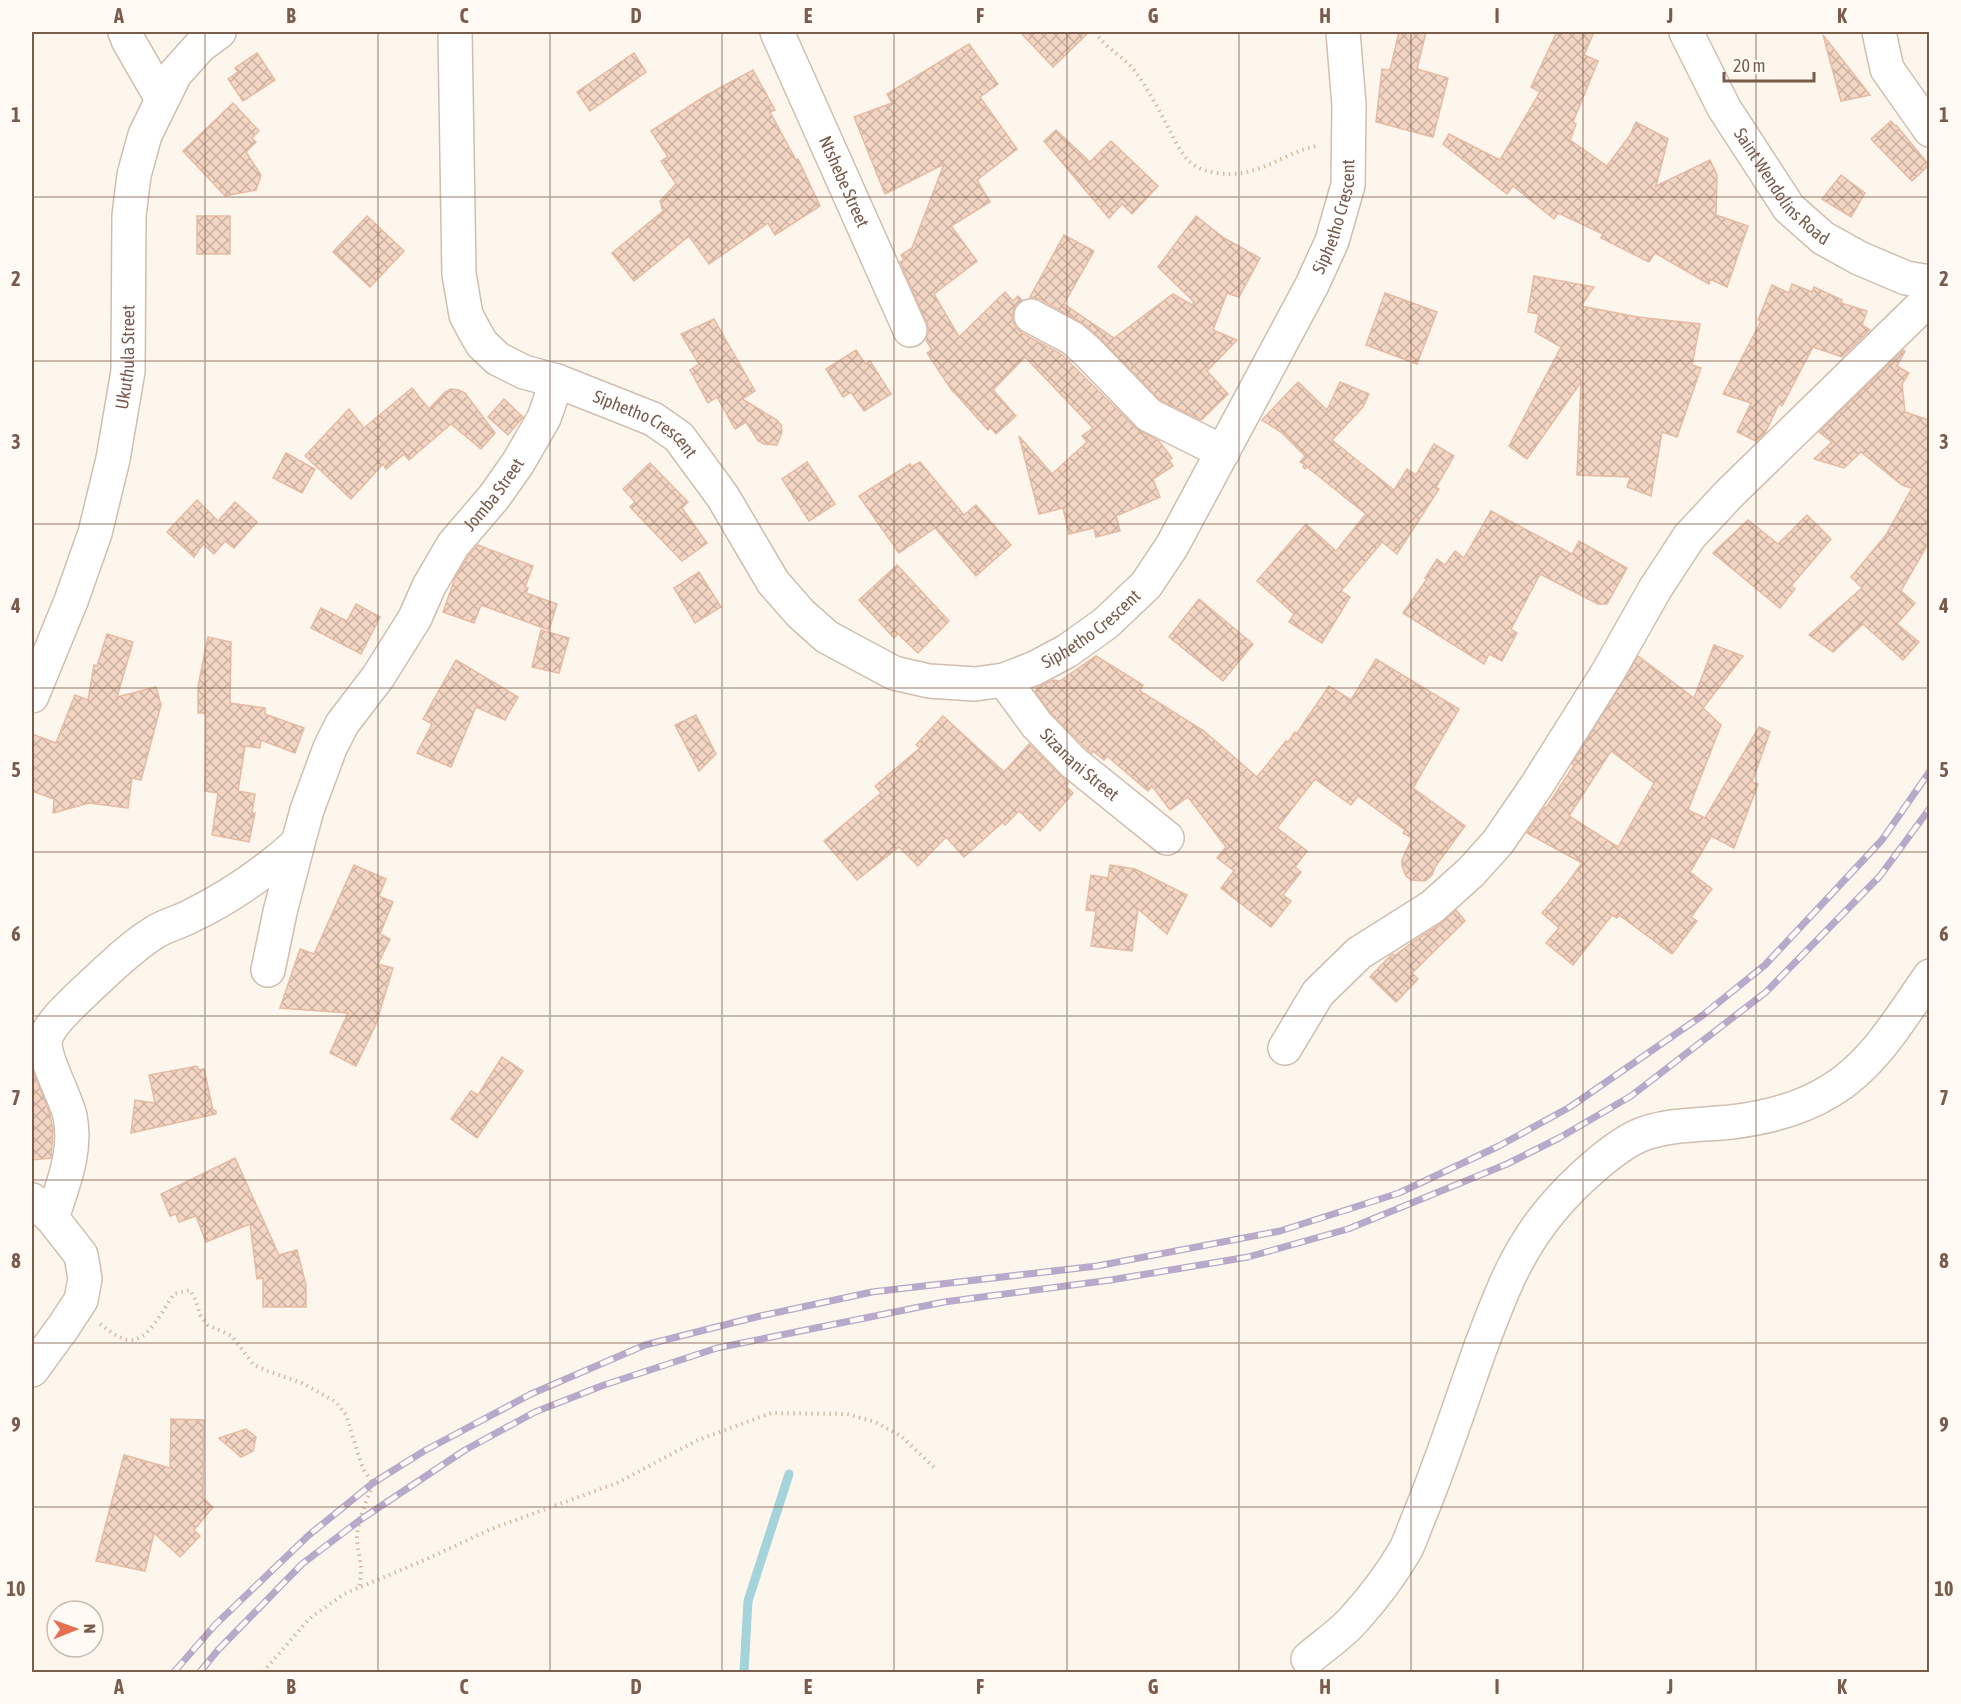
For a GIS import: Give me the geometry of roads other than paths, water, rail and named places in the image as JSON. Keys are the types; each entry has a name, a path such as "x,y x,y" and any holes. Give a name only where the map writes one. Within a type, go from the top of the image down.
{"street":[{"path":"125,32 162,99"},
{"name":"Ukuthula Street","path":"32,696 71,601 91,542 113,459 128,371 129,216 134,175 145,135 175,74 200,46 219,32"},
{"path":"455,32 459,274 466,315 482,344 498,359 524,372 557,381"},
{"name":"Ntshebe Street","path":"777,32 910,330"},
{"name":"Siphetho Crescent","path":"557,381 653,419 679,437 723,497 773,582 801,614 827,637 894,673 929,681 975,684 1004,680 1035,668 1067,651 1106,623 1146,585 1172,546 1312,285 1332,241 1348,185 1349,105 1343,32"},
{"name":"Saint Wendolins Road","path":"1686,32 1724,108 1789,208 1823,238 1859,258 1906,278 1929,282"},
{"path":"1879,32 1887,69 1929,130"},
{"path":"1285,1048 1318,993 1350,961 1432,907 1471,872 1498,842 1543,776 1608,672 1655,589 1689,537 1729,494 1929,298"},
{"path":"1031,316 1080,345 1149,415 1223,452"},
{"name":"Jomba Street","path":"268,970 298,843 330,748 342,724 378,677 415,618 429,586 453,545 494,497 518,463 544,418 557,381"},
{"name":"Sizanani Street","path":"1004,680 1037,725 1074,763 1167,838"},
{"path":"32,1370 81,1300 85,1279 81,1255 42,1209 71,1161 72,1141 70,1115 47,1053 45,1039 62,1012 119,958 154,932 190,917 227,895 272,866 298,843"},
{"path":"1308,1659 1355,1618 1384,1583 1406,1548 1438,1470 1502,1288 1527,1241 1552,1208 1584,1175 1613,1152 1642,1134 1677,1126 1732,1122 1771,1115 1806,1103 1831,1091 1851,1076 1883,1043 1929,976"}],"waterway":[{"path":"744,1672 748,1601 789,1474"}],"railway":[{"path":"174,1672 215,1625 309,1535 373,1483 424,1451 531,1394 645,1345 760,1316 872,1292 1097,1266 1280,1231 1399,1193 1499,1146 1570,1107 1703,1015 1765,965 1882,840 1930,771"},
{"path":"200,1672 218,1650 302,1564 360,1520 465,1450 535,1412 604,1385 717,1348 944,1302 1111,1280 1248,1257 1348,1229 1507,1164 1559,1138 1631,1096 1766,992 1880,876 1930,808"}]}
